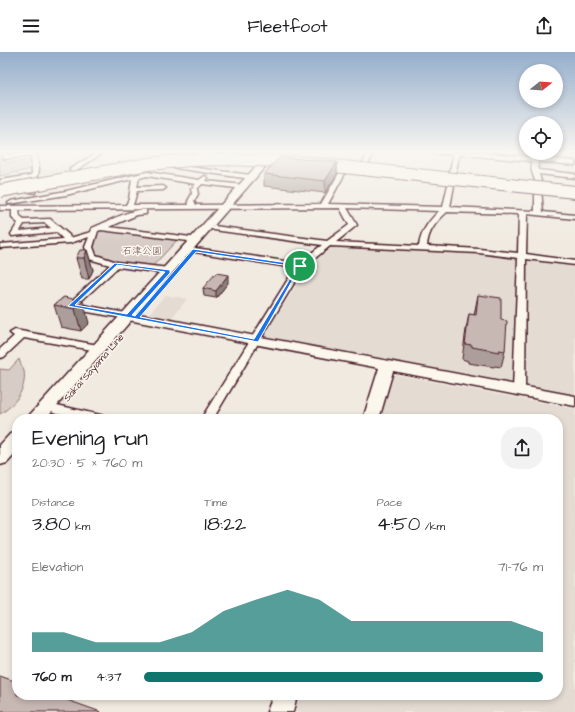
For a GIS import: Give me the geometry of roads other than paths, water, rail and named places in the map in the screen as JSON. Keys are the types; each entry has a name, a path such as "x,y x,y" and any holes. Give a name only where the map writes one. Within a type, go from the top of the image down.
{"highway":[{"path":"0,189 37,183"},
{"path":"504,183 575,190"}],"main road":[{"name":"Sakai Sayama Line","path":"52,414 169,272 214,228 247,183"},
{"name":"Sakai Sayama Line","path":"39,414 98,348 132,317 252,183"},
{"path":"0,458 12,445"},
{"path":"0,472 12,459"}],"street":[{"path":"28,208 33,204 33,186 35,183"},
{"path":"0,208 33,199 108,183"},
{"path":"128,208 132,199 135,183"},
{"path":"194,207 191,200 195,194 194,190 200,183"},
{"path":"323,206 337,183"},
{"path":"423,249 424,238 431,223 446,209 451,183"},
{"path":"538,183 539,213"},
{"path":"134,189 163,188"},
{"path":"210,414 256,341 300,266 353,225 345,214 343,206"},
{"path":"0,208 343,206 523,212 575,217"},
{"path":"0,246 67,241 97,230 135,213 158,210 162,207"},
{"path":"16,208 16,218 22,222 47,221 66,237 67,241"},
{"path":"519,390 523,212"},
{"path":"22,222 15,234 58,230"},
{"path":"214,228 329,244 479,251 575,263"},
{"path":"97,230 196,245 300,266"},
{"path":"97,230 89,247 92,257 116,264 169,272"},
{"path":"116,264 71,306 575,401"},
{"path":"0,355 18,334 98,348"},
{"path":"373,414 387,366"},
{"path":"280,712 284,700"}],"park label":[{"name":"石津公園","path":"142,250"}]}
